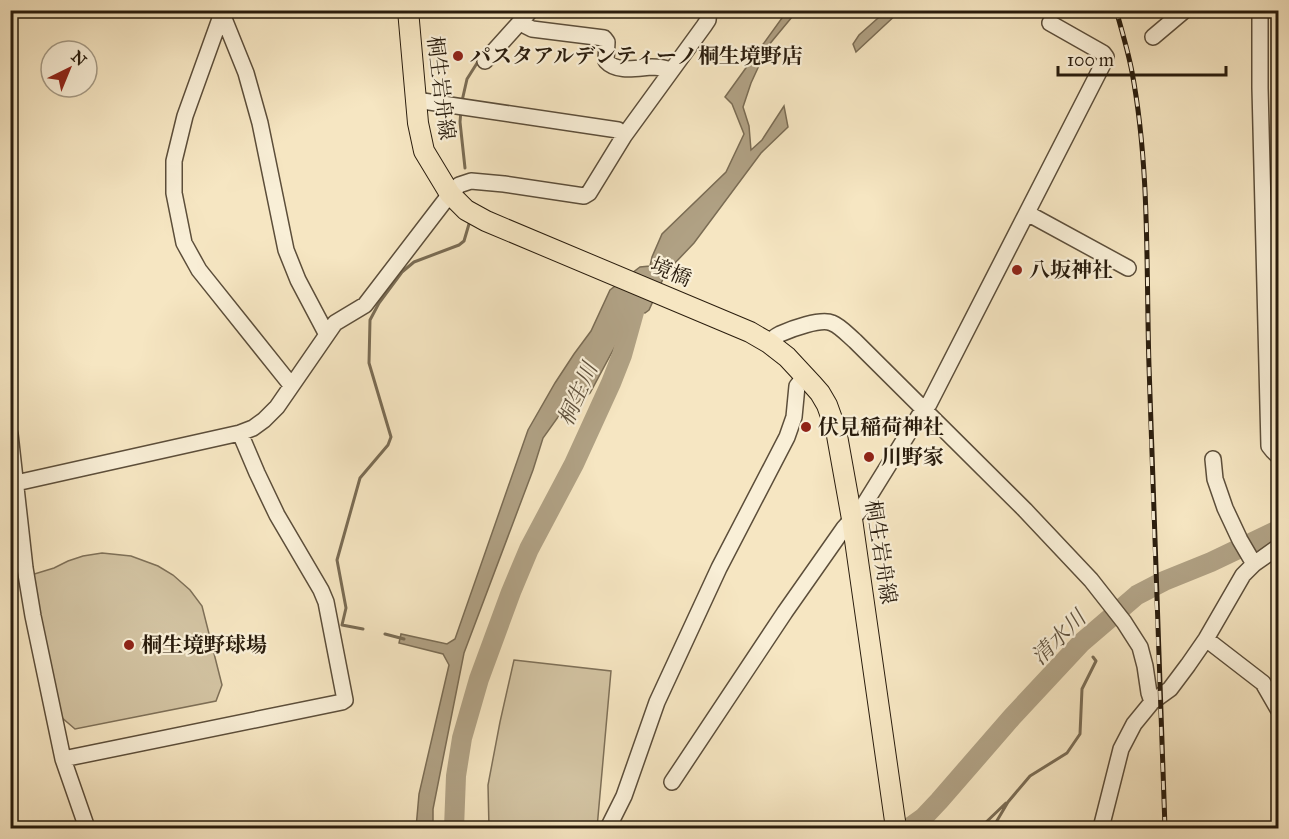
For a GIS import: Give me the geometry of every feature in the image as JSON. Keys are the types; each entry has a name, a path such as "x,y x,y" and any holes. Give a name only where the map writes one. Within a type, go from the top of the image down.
{"main road":[{"name":"桐生岩舟線","path":"408,10 418,123 424,151 450,194 466,210 486,221 583,261"},
{"name":"境橋","path":"583,261 739,327"},
{"name":"桐生岩舟線","path":"739,327 769,343 787,357 820,393 832,416 852,519 896,827"}],"street":[{"path":"16,483 240,433 253,428 277,407 334,323 365,305 459,185 471,180 584,196 589,193 624,136 708,20 709,10"},
{"path":"1153,37 1185,10"},
{"path":"1260,10 1269,446 1278,456"},
{"path":"221,13 246,73 255,103 286,250 298,280 326,333"},
{"path":"221,13 185,116 174,161 174,193 184,243 199,270 291,385"},
{"path":"485,61 526,16 532,29 604,38 607,42 606,61 613,66 630,69 653,67 671,70"},
{"path":"672,782 844,528 862,508 924,410 1106,57 1103,53 1050,23"},
{"path":"416,100 618,130 624,136"},
{"path":"1027,213 1128,268"},
{"path":"769,343 780,334 796,328 828,321 855,340 1025,510 1091,580 1124,622 1140,647 1152,702"},
{"path":"608,828 624,796 657,702 719,568 787,437 794,417 797,386 805,376"},
{"path":"63,759 345,700 326,602 277,515 240,433"},
{"path":"10,434 25,568 33,616 63,759 87,828"},
{"path":"1213,459 1215,479 1225,508 1251,560"},
{"path":"1101,828 1121,749 1134,724 1152,702 1178,680 1206,639 1251,560 1278,547"},
{"path":"1206,639 1263,683 1278,709"}],"shaded area":[{"name":"桐生境野球場","path":"102,553 131,556 158,566 190,590 202,606 222,685 216,701 75,729 60,716 31,575 83,556"},
{"path":"514,660 611,671 597,828 489,828 488,785"}],"water":[{"path":"787,11 797,11 768,46 743,107 749,126 751,150 762,140 784,106 788,127 761,153 694,243 675,263 663,279 649,310 645,313 636,311 590,393 558,417 543,438 464,653 433,809 433,828 416,828 419,794 449,665 443,654 399,643 401,634 447,644 455,639 528,430 555,383 591,331 610,290 640,267 650,266 662,234 726,172 744,134 732,104 725,97"},
{"path":"886,11 900,11 856,52 853,44 859,35"}],"waterway":[{"path":"514,18 520,10"},
{"path":"462,101 467,79 479,60"},
{"path":"461,110 460,122 465,168"},
{"path":"363,629 342,625 346,608 337,560 360,478 388,445 391,437 369,363 370,320 379,303 402,272 414,262 459,245 464,241 469,224"},
{"name":"桐生川","path":"454,828 456,776 462,738 479,679 529,549 574,464 611,383 622,355 639,294"},
{"name":"清水川","path":"909,828 923,818 939,801 1012,717 1081,643 1137,595 1278,530"},
{"path":"385,634 404,639"},
{"path":"995,828 1008,802 1030,776 1067,753 1080,734 1082,689 1096,661 1093,657"},
{"path":"980,828 1006,803"}],"railway":[{"path":"1116,10 1132,72 1142,145 1165,828"}],"place":[{"name":"パスタアルデンティーノ桐生境野店","path":"458,56"},
{"name":"八坂神社","path":"1017,270"},
{"name":"伏見稲荷神社","path":"806,427"},
{"name":"川野家","path":"869,457"},
{"name":"桐生境野球場","path":"129,645"}]}
